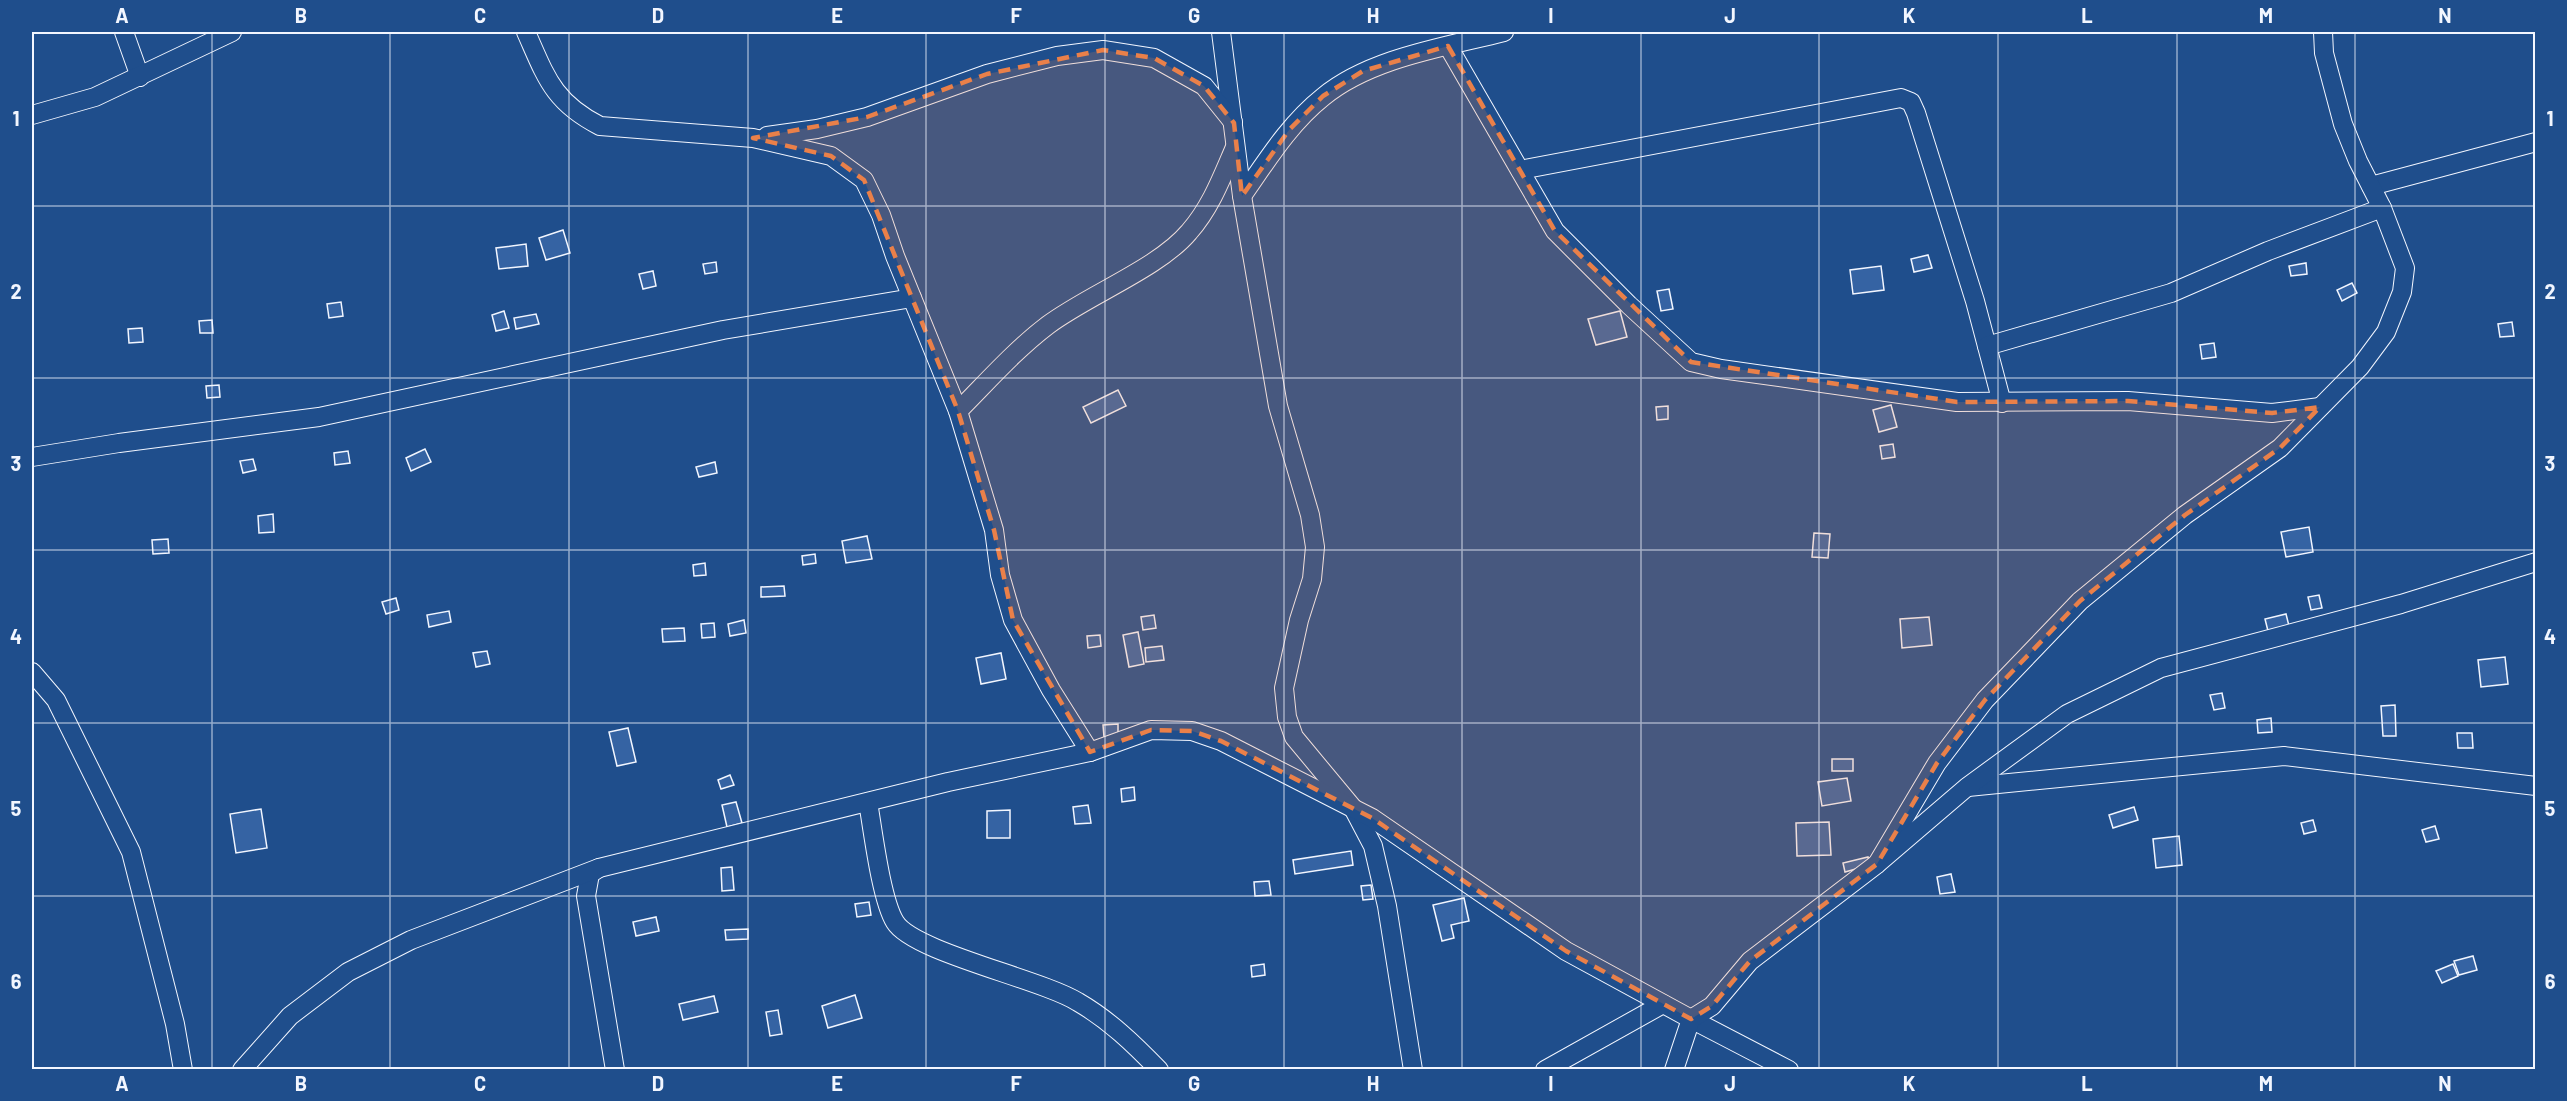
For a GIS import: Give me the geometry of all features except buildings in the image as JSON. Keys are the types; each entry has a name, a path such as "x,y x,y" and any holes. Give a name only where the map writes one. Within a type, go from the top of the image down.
{"street":[{"path":"124,32 140,77"},
{"path":"32,115 95,97 232,32"},
{"path":"526,32 547,78 561,100 578,114 600,126 753,138 831,156 864,180 881,215 958,411 994,530 1000,575 1013,620 1051,690 1090,752"},
{"path":"1221,32 1242,196 1278,406 1310,515 1315,547 1312,579 1299,620 1284,688 1287,717 1299,744 1353,808 1372,846 1380,870 1413,1070"},
{"path":"1242,196 1289,130 1323,96 1363,71 1504,32"},
{"path":"1877,864 1937,764 1985,700 2080,601 2185,515 2280,448 2360,367 2386,332 2402,292 2405,268 2382,208 2343,124 2325,53 2323,32"},
{"path":"1448,46 1555,231 1629,305 1691,362 1721,369 1871,392 1957,402 2128,401 2272,413 2320,407"},
{"path":"753,138 817,129 867,117 987,74 1057,56 1102,50 1154,58 1204,86 1234,123"},
{"path":"1520,170 1902,98 1911,102 1987,346 2002,403"},
{"path":"2371,186 2535,142"},
{"path":"958,411 1023,345 1048,325 1076,305 1157,258 1188,234 1210,204 1236,145"},
{"path":"1987,346 2170,293 2268,251 2382,208"},
{"path":"32,457 119,442 319,417 723,330 912,298"},
{"path":"1674,1070 1691,1019 1712,1006 1750,961 1877,864 1967,787 2067,714 2161,668 2401,604 2535,562"},
{"path":"32,672 56,700 131,852 175,1024 183,1070"},
{"path":"242,1070 290,1016 348,972 411,940 599,868 868,802 1090,752 1151,730 1192,732 1221,741 1372,818 1566,951 1789,1070"},
{"path":"1967,787 2179,764 2284,756 2535,786"},
{"path":"868,802 889,909 903,932 925,943 1055,990 1078,1002 1129,1038 1159,1070"},
{"path":"599,868 590,874 586,896 615,1070"},
{"path":"1545,1070 1663,1004"}],"highlighted area":[{"path":"1448,46 1555,231 1691,362 1957,402 2128,401 2272,413 2320,407 2280,448 2185,515 2080,601 1985,700 1937,763 1877,864 1750,961 1712,1006 1691,1019 1566,951 1372,818 1221,741 1192,731 1151,730 1090,752 1013,620 994,530 958,411 864,180 831,156 753,138 867,117 987,74 1103,50 1154,58 1204,86 1234,123 1242,196 1289,130 1323,96 1363,71"}]}
